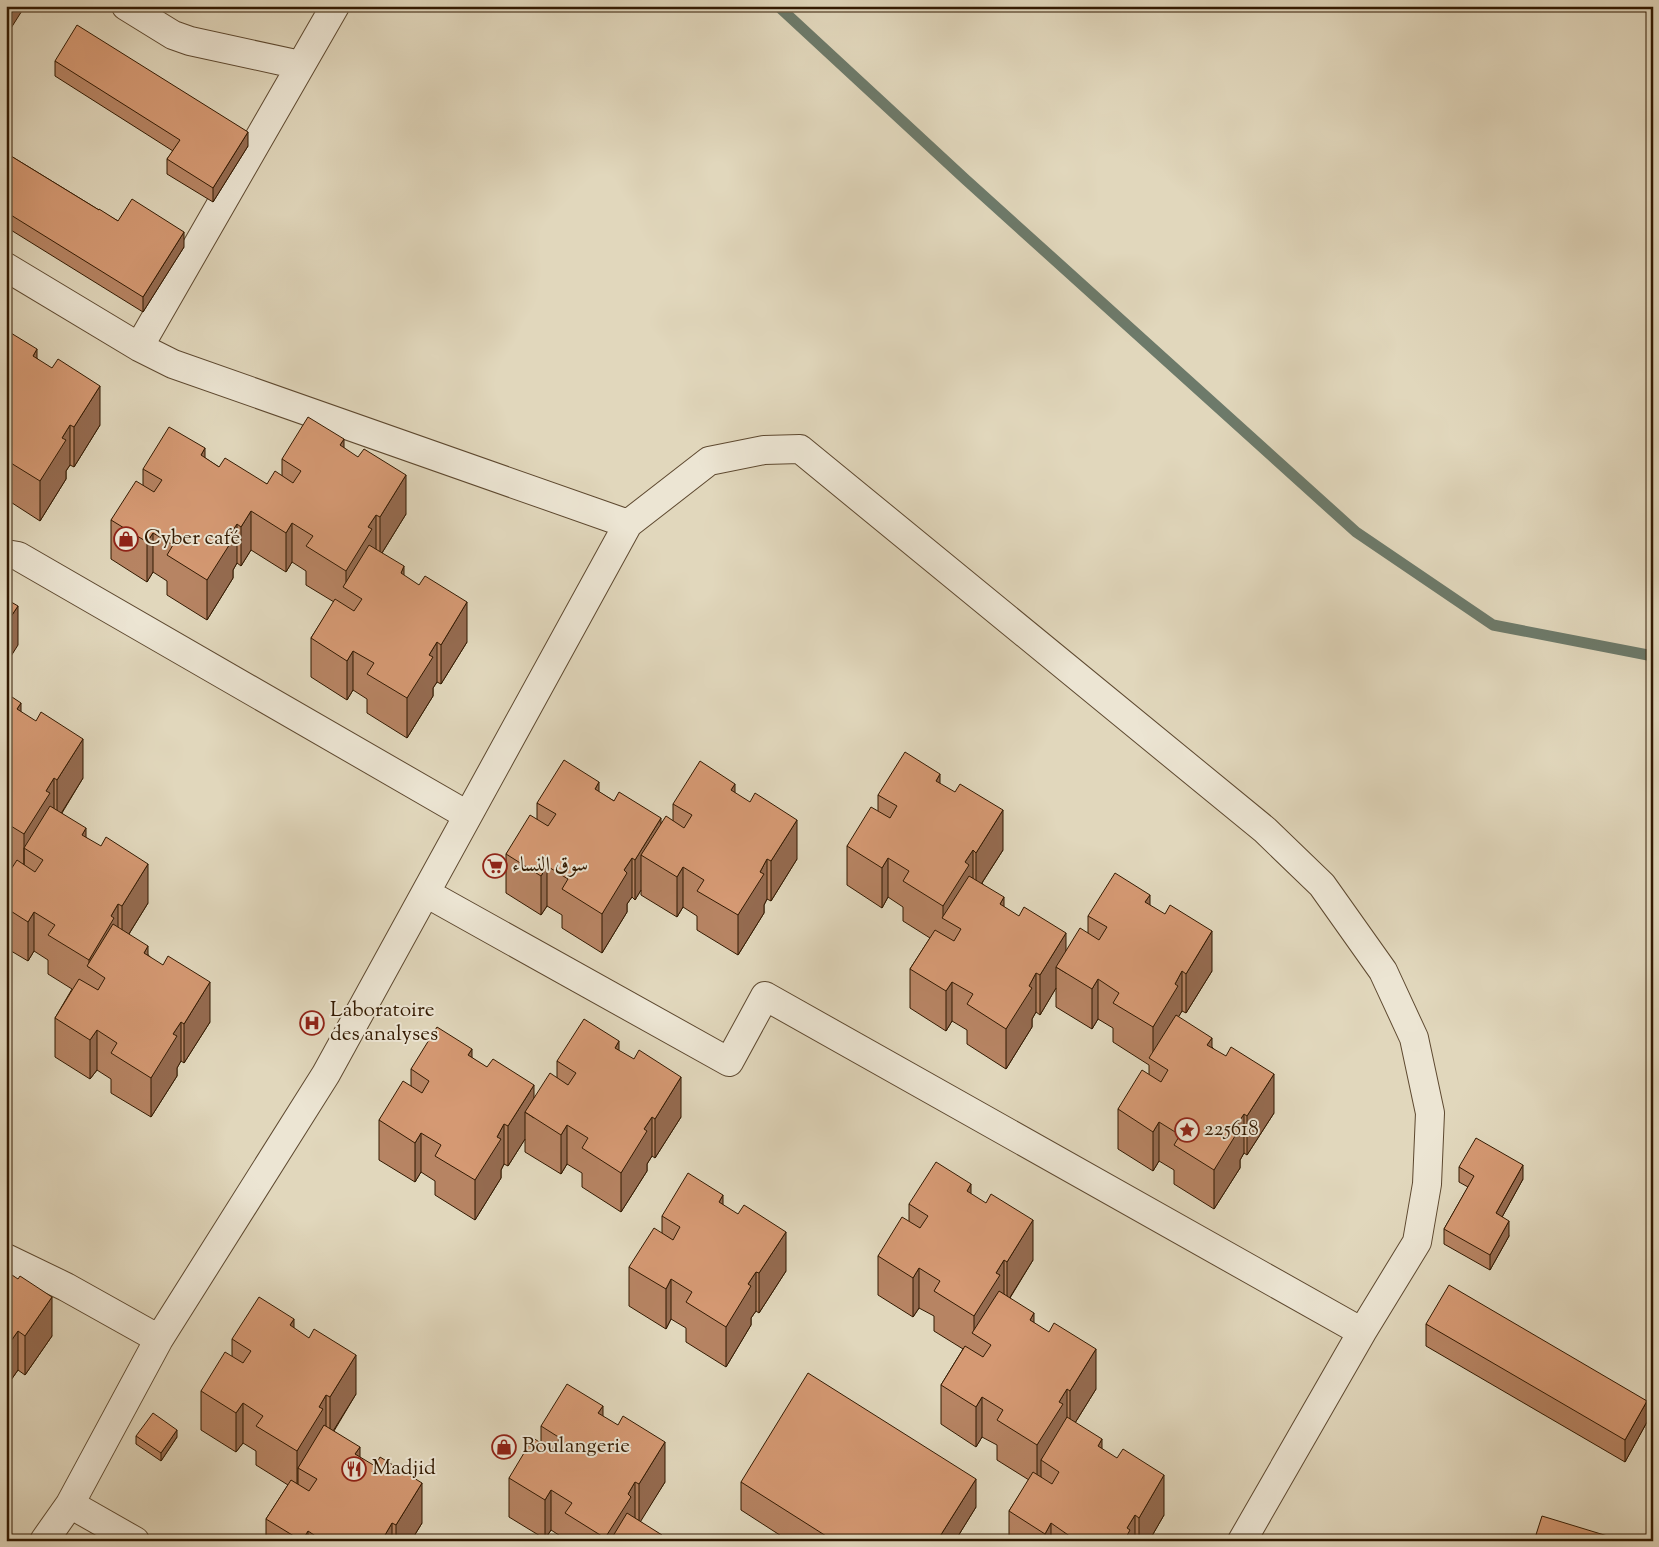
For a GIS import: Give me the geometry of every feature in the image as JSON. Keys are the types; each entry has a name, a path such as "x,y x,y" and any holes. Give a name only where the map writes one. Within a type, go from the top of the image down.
{"street":[{"path":"126,6 174,35 190,41 300,65"},
{"path":"139,347 335,6"},
{"path":"6,267 139,347 173,364 628,524"},
{"path":"44,1541 70,1504 159,1339 326,1074 628,524 709,461 764,450 800,449 1265,830 1322,885 1383,971 1414,1038 1430,1113 1427,1184 1417,1242 1362,1332 1242,1541"},
{"path":"6,554 18,556 26,560 467,815"},
{"path":"426,893 729,1062 765,996 1362,1332"},
{"path":"6,1258 66,1287 159,1339"},
{"path":"70,1504 135,1541"}],"building":[{"path":"6,6 15,6 6,21"},
{"path":"77,25 248,132 213,188 167,159 180,140 55,61"},
{"path":"6,153 118,221 132,199 184,232 143,297 6,212"},
{"path":"6,330 37,349 33,356 52,368 58,359 100,386 74,427 70,425 62,438 66,440 40,481 6,460"},
{"path":"308,417 344,439 340,445 358,457 364,449 406,475 380,517 376,515 368,527 372,529 346,571 306,546 313,536 292,523 286,533 251,511 241,527 237,524 229,536 233,539 207,580 167,555 173,545 153,533 147,542 111,520 136,481 154,492 162,480 143,469 169,427 205,448 201,455 219,467 225,458 267,484 275,471 293,483 301,471 282,459"},
{"path":"369,545 404,566 401,573 419,585 425,576 467,602 441,645 437,642 429,655 433,657 407,698 367,674 374,663 353,651 347,661 311,638 335,599 354,611 362,599 343,587"},
{"path":"6,599 18,606 6,624"},
{"path":"6,693 21,703 17,709 36,721 41,712 83,739 57,780 54,778 46,791 50,793 24,834 6,823"},
{"path":"905,752 940,774 936,781 955,792 960,784 1003,810 976,853 973,850 965,862 969,865 943,906 903,881 909,871 888,858 882,868 847,846 871,807 890,818 897,806 878,795"},
{"path":"564,760 599,782 595,789 614,801 619,792 661,818 635,860 632,858 624,870 627,873 602,914 562,889 568,879 547,866 541,876 506,854 530,815 548,826 556,814 537,803"},
{"path":"700,761 735,784 731,790 750,802 755,793 797,820 771,861 767,859 760,872 764,874 738,915 697,891 704,880 683,867 677,877 641,855 666,816 684,828 692,815 673,804"},
{"path":"50,806 86,828 82,835 101,846 106,837 148,864 122,906 118,904 111,916 114,918 89,960 48,935 55,925 34,912 28,922 6,908 6,877 17,860 35,872 43,860 24,848"},
{"path":"1115,873 1150,895 1145,902 1165,914 1170,905 1212,931 1186,974 1182,971 1175,984 1178,986 1153,1027 1113,1003 1119,993 1098,979 1092,989 1056,967 1080,928 1099,940 1107,927 1088,916"},
{"path":"969,876 1004,897 1000,904 1019,916 1024,907 1066,933 1040,975 1036,973 1029,986 1032,988 1006,1029 967,1004 973,994 952,982 946,991 910,969 935,930 954,941 961,929 942,918"},
{"path":"113,924 148,946 144,953 163,965 168,956 210,982 184,1024 181,1022 173,1034 177,1036 151,1078 111,1053 117,1043 97,1030 90,1040 55,1018 79,979 98,990 105,978 87,966"},
{"path":"1176,1015 1212,1038 1207,1045 1226,1056 1231,1047 1274,1074 1247,1116 1244,1114 1236,1126 1240,1128 1214,1170 1174,1145 1180,1135 1159,1122 1153,1132 1118,1109 1142,1070 1161,1082 1168,1070 1149,1058"},
{"path":"584,1019 619,1041 615,1048 634,1059 639,1050 681,1077 655,1119 652,1117 644,1129 647,1131 621,1173 582,1148 588,1138 567,1125 561,1135 525,1112 550,1073 568,1085 576,1073 557,1061"},
{"path":"437,1027 472,1049 468,1055 487,1067 493,1059 534,1085 508,1126 504,1124 497,1137 501,1139 475,1180 435,1156 441,1145 421,1133 415,1143 379,1120 403,1081 422,1093 429,1081 411,1069"},
{"path":"1476,1138 1523,1165 1496,1213 1509,1221 1490,1255 1444,1229 1474,1176 1459,1167"},
{"path":"936,1162 971,1184 967,1191 986,1203 991,1194 1033,1220 1007,1262 1004,1260 996,1273 1000,1275 974,1316 934,1291 940,1281 919,1268 913,1278 878,1256 902,1217 920,1228 928,1216 909,1204"},
{"path":"688,1173 723,1195 719,1202 738,1214 744,1205 786,1232 759,1273 756,1272 748,1284 751,1286 726,1327 686,1302 692,1292 671,1279 666,1289 629,1267 654,1228 673,1240 680,1227 662,1216"},
{"path":"6,1271 18,1279 20,1276 52,1297 25,1336 18,1331 6,1348"},
{"path":"1449,1285 1647,1401 1625,1440 1426,1324"},
{"path":"999,1291 1034,1313 1030,1320 1049,1332 1054,1323 1096,1349 1070,1391 1067,1389 1059,1402 1063,1404 1037,1445 997,1420 1003,1410 982,1397 976,1407 941,1385 965,1346 983,1357 991,1345 972,1333"},
{"path":"259,1297 294,1319 290,1325 309,1338 314,1329 356,1355 330,1397 326,1395 319,1407 323,1409 297,1451 256,1426 263,1416 243,1403 236,1413 201,1391 225,1352 243,1363 251,1351 232,1339"},
{"path":"6,1353 11,1356 6,1363"},
{"path":"808,1373 976,1479 937,1541 834,1541 741,1482"},
{"path":"567,1384 603,1406 598,1413 618,1425 623,1416 665,1442 639,1484 635,1482 628,1494 631,1497 605,1538 565,1513 572,1503 551,1490 545,1500 509,1478 533,1438 552,1450 560,1438 541,1426"},
{"path":"153,1413 177,1430 161,1453 136,1436"},
{"path":"1067,1417 1102,1439 1098,1446 1117,1458 1123,1449 1164,1475 1139,1518 1135,1515 1127,1528 1130,1530 1124,1541 1069,1541 1071,1537 1051,1523 1045,1534 1009,1511 1033,1472 1052,1484 1059,1472 1041,1460"},
{"path":"324,1425 360,1447 355,1454 375,1466 380,1457 422,1483 396,1525 392,1523 385,1535 388,1538 386,1541 323,1541 308,1531 302,1541 266,1519 291,1480 309,1491 317,1479 298,1468"},
{"path":"627,1513 662,1535 659,1541 610,1541"},
{"path":"1542,1516 1624,1541 1534,1541"}],"waterway":[{"path":"778,6 965,179 1356,532 1493,625 1653,656"}],"place":[{"name":"Cyber café","path":"126,539"},
{"name":"سوق النساء","path":"495,866"},
{"name":"Laboratoire des analyses","path":"312,1023"},
{"name":"225618","path":"1187,1130"},
{"name":"Boulangerie","path":"504,1447"},
{"name":"Madjid","path":"354,1469"}]}
